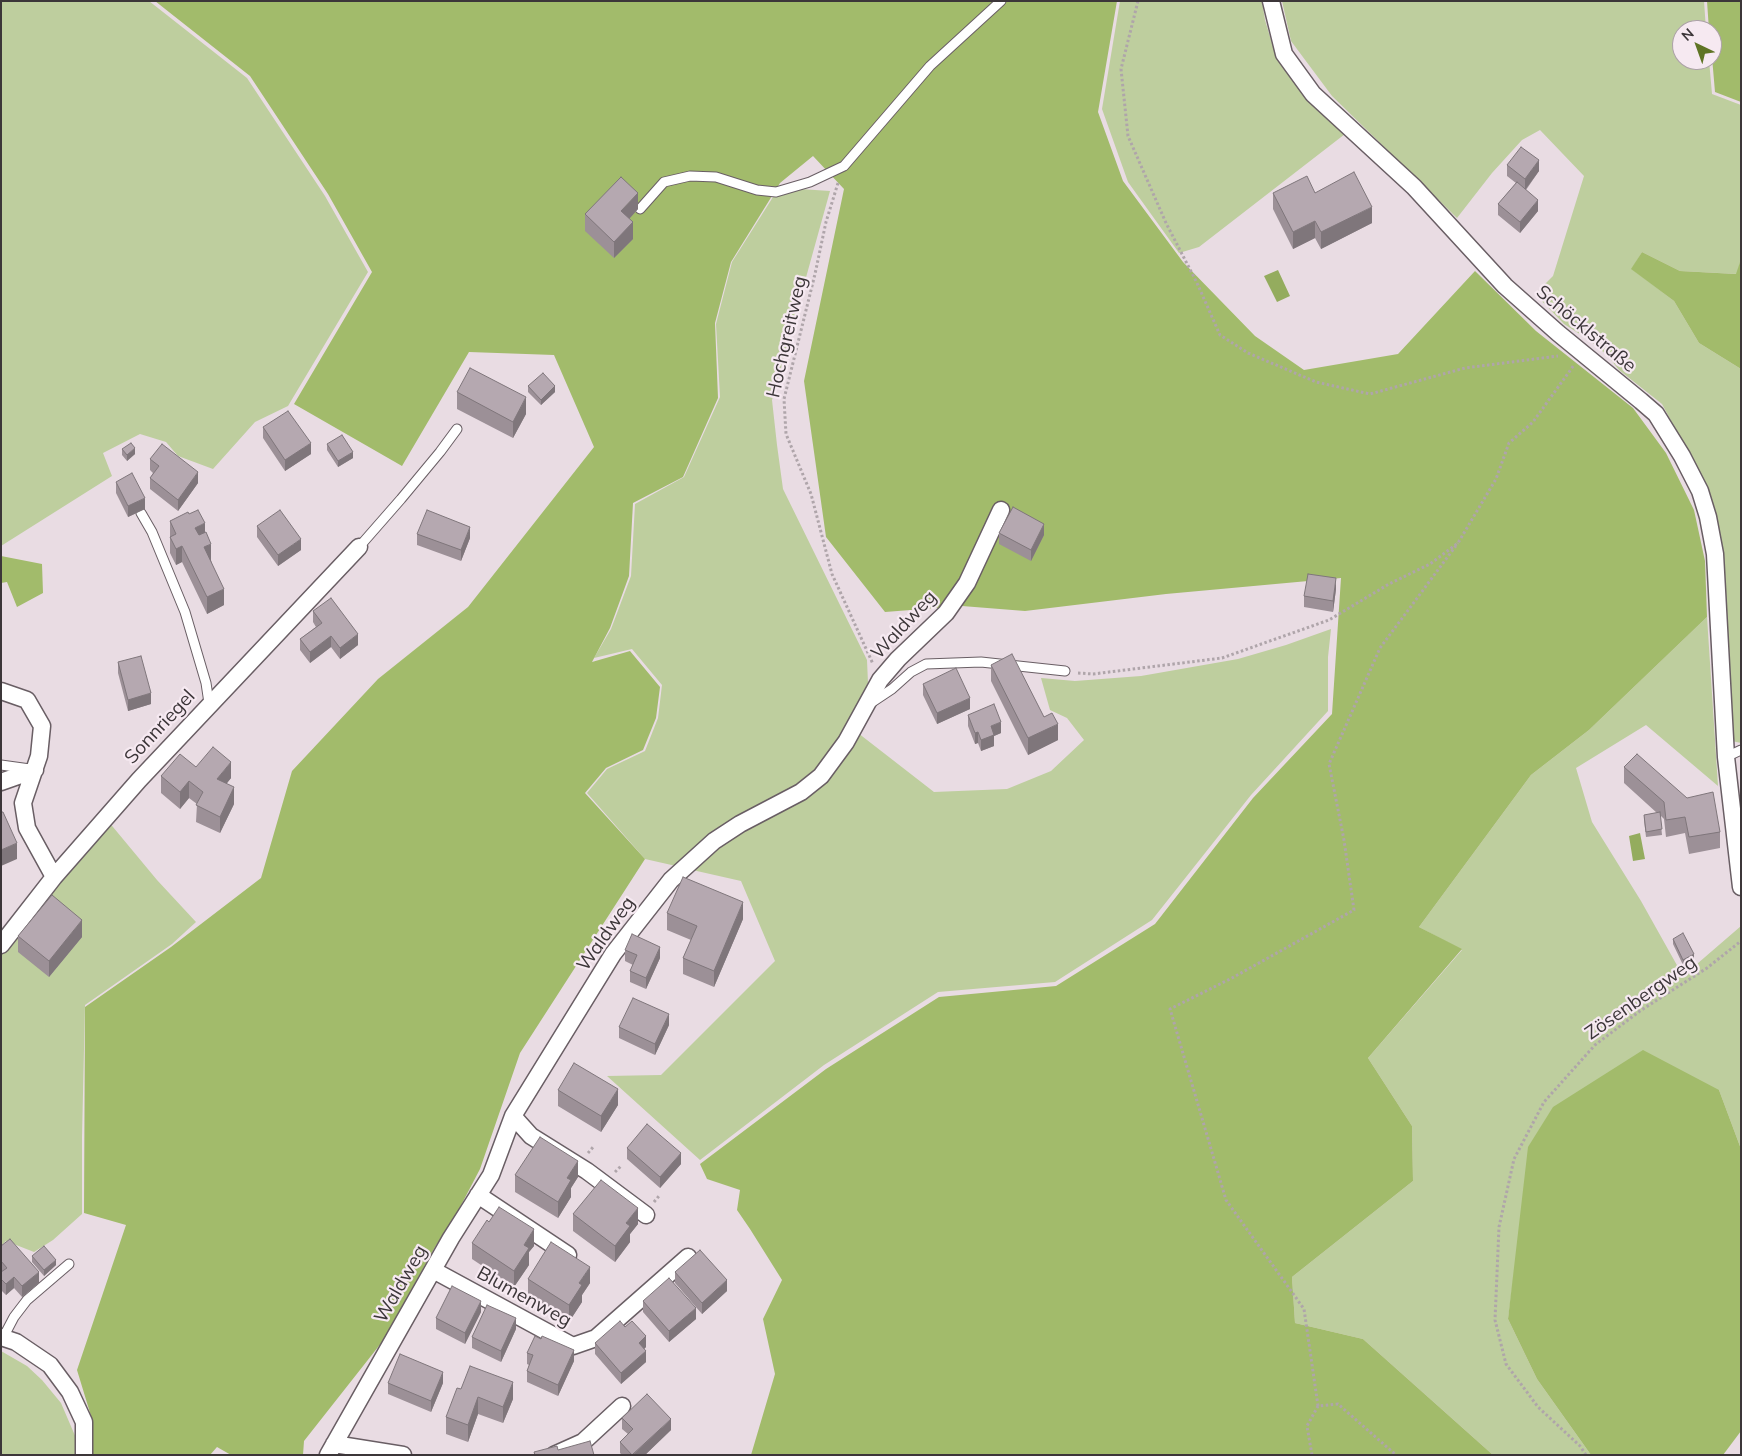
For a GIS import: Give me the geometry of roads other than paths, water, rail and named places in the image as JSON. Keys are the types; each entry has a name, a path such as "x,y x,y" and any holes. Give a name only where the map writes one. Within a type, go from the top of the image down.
{"street":[{"name":"Schöcklstraße","path":"1271,1 1284,54 1312,94 1414,187 1505,286 1558,333 1656,414 1682,456 1700,492 1708,517 1715,554 1726,757 1741,887"},
{"name":"Waldweg","path":"331,1449 433,1270 491,1175 513,1116 613,954 671,880 714,841 740,824 801,792 821,776 846,742 880,680 898,659 946,613 967,583 1001,510"},
{"name":"Sonnriegel","path":"1,945 54,878 139,780 209,703 359,547"},
{"path":"1,691 27,700 42,726 39,756 23,803 27,828 54,878"},
{"path":"1,782 35,770"},
{"path":"513,1116 531,1136 587,1171 646,1216"},
{"path":"478,1195 580,1263"},
{"name":"Blumenweg","path":"433,1270 573,1346 596,1338 688,1257"},
{"path":"2,1337 16,1342 50,1365 70,1392 84,1422 84,1455"},
{"path":"554,1455 583,1442 622,1406"},
{"path":"331,1449 403,1455"}],"lane":[{"path":"640,209 664,182 690,176 716,176 757,190 776,192 810,182 844,166 930,66 1001,1"},
{"path":"359,547 407,492 457,429"},
{"path":"141,513 152,532 185,612 197,659 206,683 209,703"},
{"path":"866,705 892,689 911,672 926,664 981,662 1065,672"},
{"path":"1726,757 1741,750"},
{"path":"1,765 35,770"},
{"path":"2,1337 27,1300 69,1264"}]}
